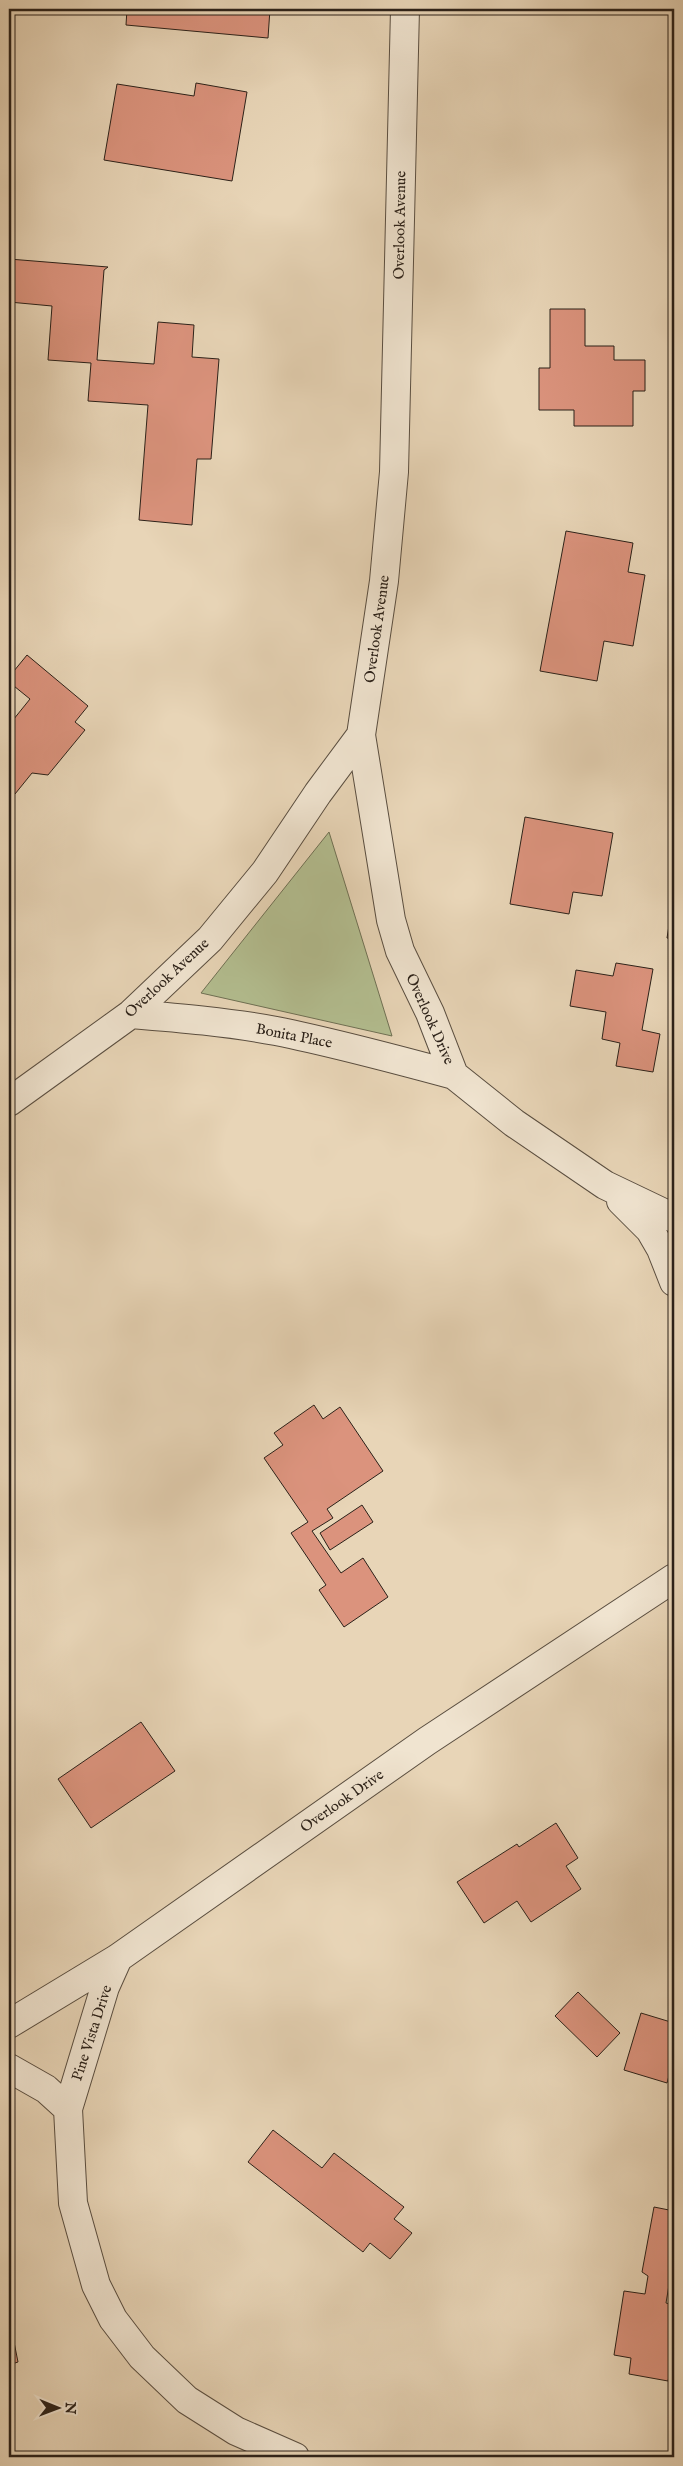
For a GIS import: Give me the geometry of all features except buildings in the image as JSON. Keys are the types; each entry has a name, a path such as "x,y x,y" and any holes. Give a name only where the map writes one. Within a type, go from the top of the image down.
{"street":[{"name":"Overlook Avenue","path":"9,1102 132,1014 216,932 266,872 318,792 361,736 384,581 394,472 405,9"},
{"name":"Overlook Drive","path":"361,736 391,920 400,951 430,1013 454,1075 514,1123 605,1185 674,1218"},
{"name":"Bonita Place","path":"132,1014 213,1021 274,1031 354,1048 454,1075"},
{"path":"605,1185 650,1230 661,1249 674,1282"},
{"name":"Overlook Drive","path":"9,2024 118,1958 427,1741 674,1578"},
{"name":"Pine Vista Drive","path":"118,1958 105,1988 68,2109 73,2203 96,2285 113,2319 142,2357 187,2400 236,2431 295,2457"},
{"path":"9,2068 46,2089 68,2109"}],"green space":[{"path":"329,832 392,1036 201,993"}]}
